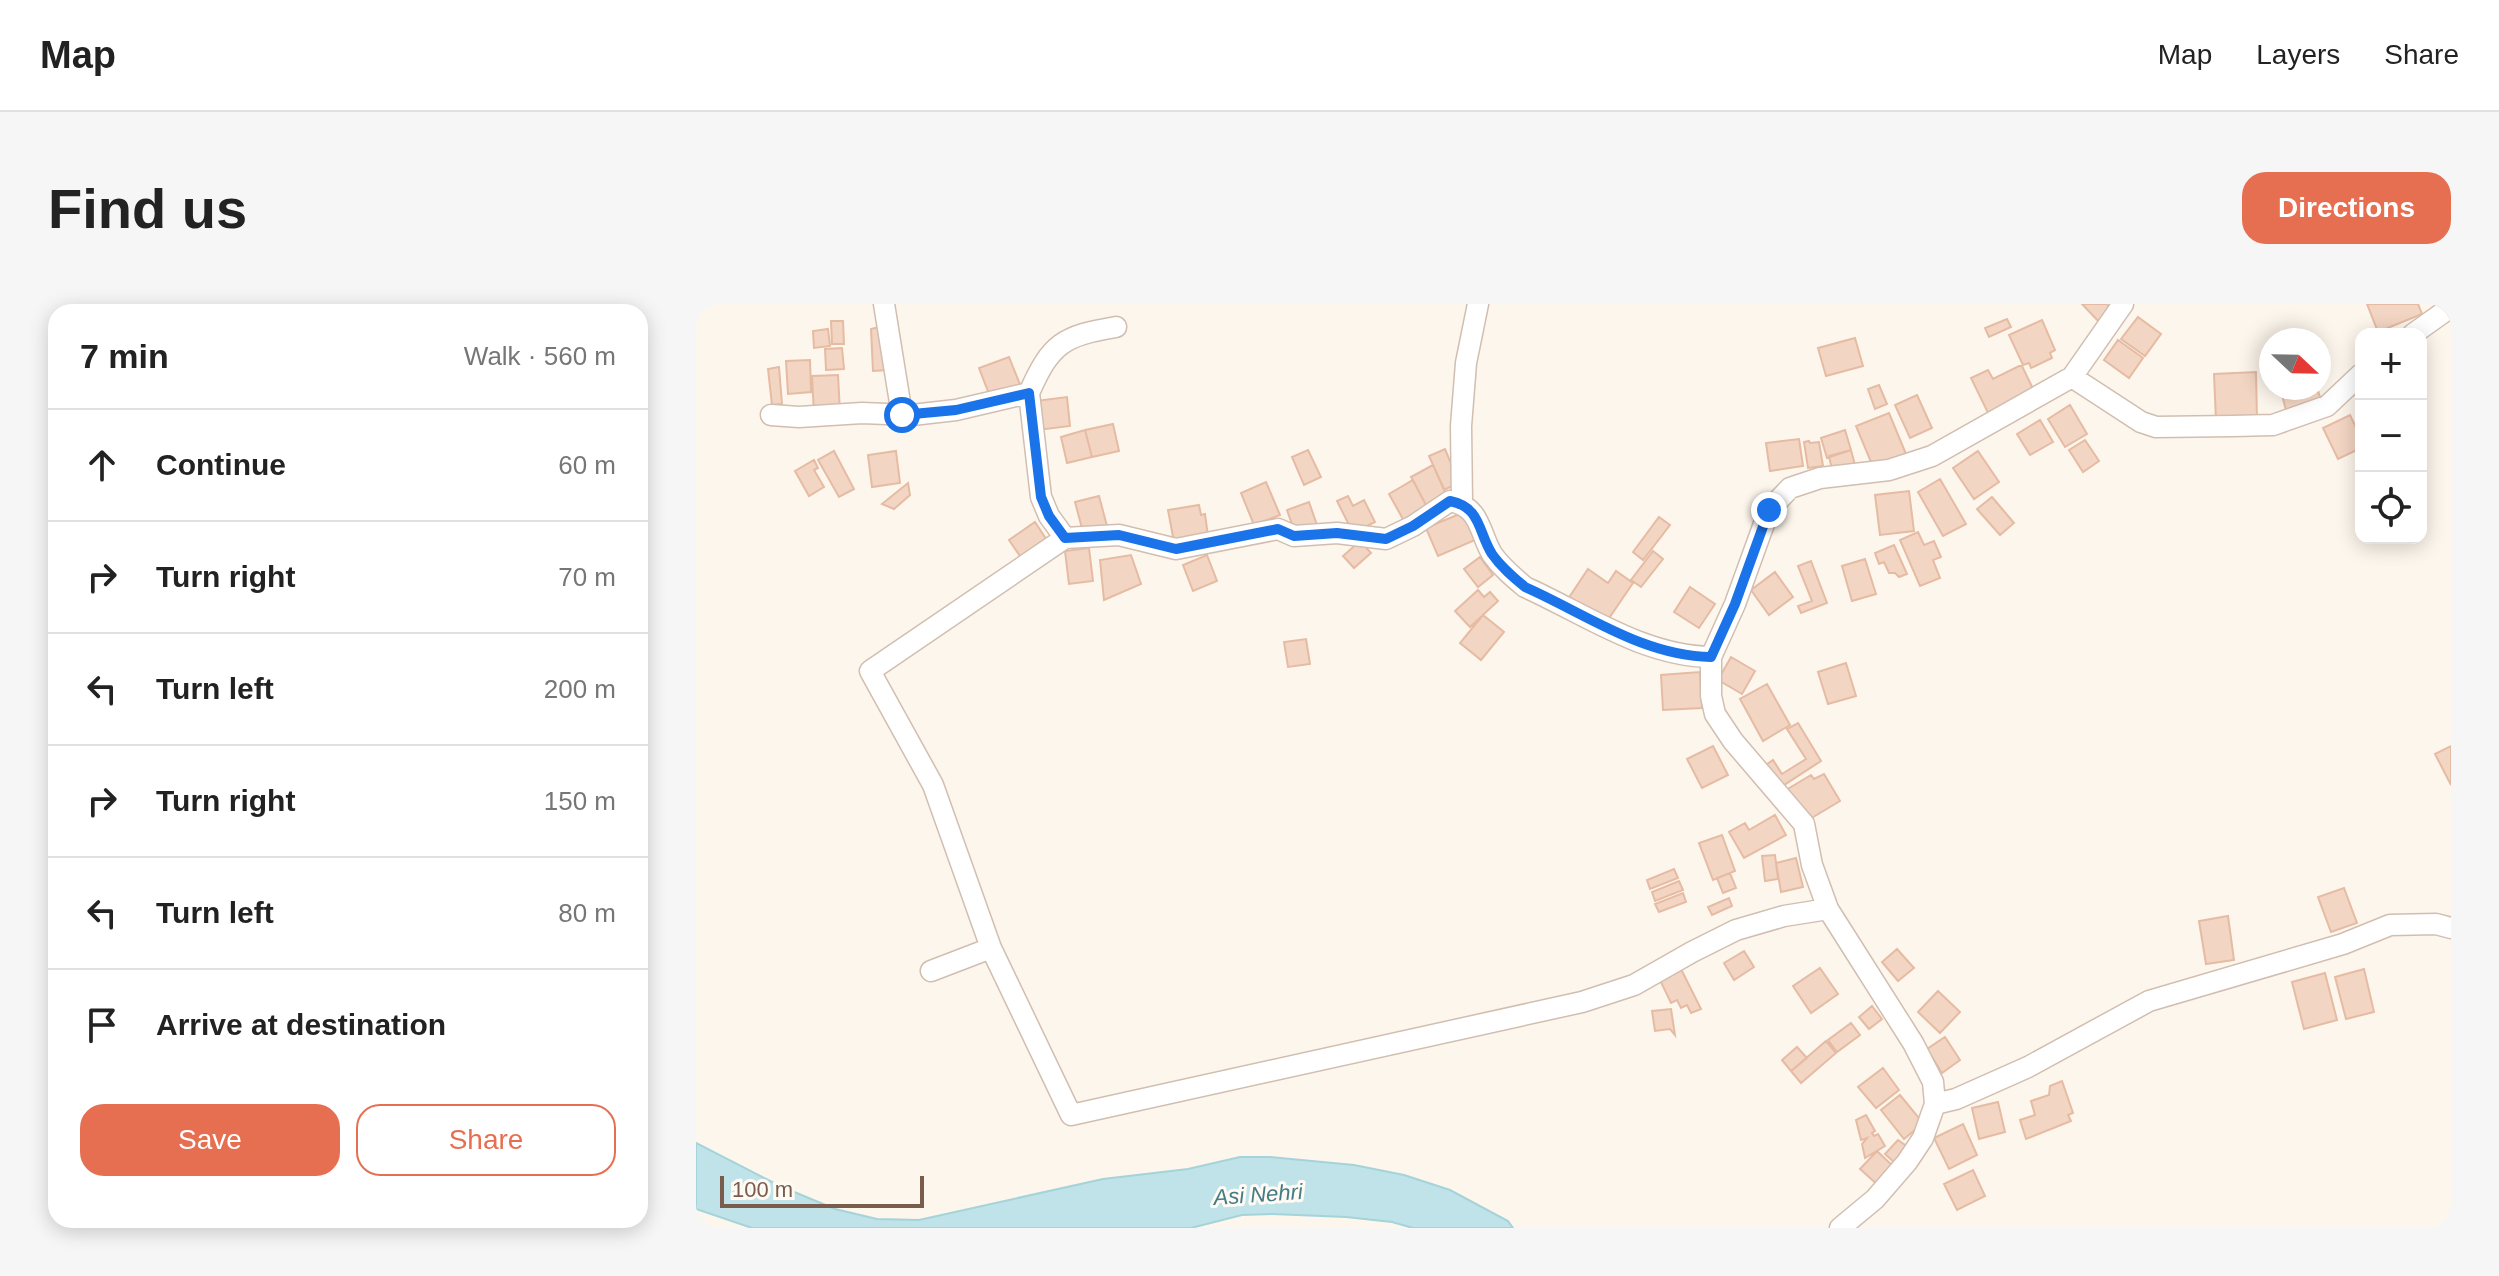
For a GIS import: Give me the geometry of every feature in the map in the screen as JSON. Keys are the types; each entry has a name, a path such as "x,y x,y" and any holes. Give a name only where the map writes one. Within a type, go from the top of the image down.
{"street":[{"path":"884,304 902,415"},
{"path":"1462,503 1461,426 1466,363 1478,304"},
{"path":"1840,1228 1875,1199 1923,1138 1935,1104 1933,1082 1913,1043 1828,909 1812,865 1804,824 1733,741 1715,714 1711,696 1711,657 1735,604 1769,510 1790,488 1820,478 1889,470 1932,456 2072,377 2123,304"},
{"path":"2421,328 2451,307"},
{"path":"1065,538 1049,516 1041,497 1029,393 1043,365 1061,342 1083,332 1116,327"},
{"path":"2072,377 2141,422 2156,427 2273,425 2327,406 2355,380"},
{"path":"771,415 902,415 956,410 1029,393"},
{"path":"1711,657 1688,657 1652,649 1525,587 1508,574 1491,553 1479,521 1462,503 1450,501 1413,526 1386,539 1337,533 1294,536 1278,529 1176,549 1119,535 1065,538 870,671 933,785 991,948 1071,1115 1582,1002 1634,985 1736,930 1784,916 1828,909"},
{"path":"1935,1104 1956,1099 2028,1067 2149,1001 2343,944 2390,925 2436,924 2451,928"},
{"path":"931,971 991,948"}],"water":[{"name":"Asi Nehri","path":"696,1143 780,1186 835,1209 877,1219 919,1220 1103,1179 1188,1169 1240,1157 1269,1157 1354,1165 1404,1175 1450,1190 1508,1221 1513,1228 1413,1228 1392,1222 1346,1217 1272,1214 1242,1215 1191,1228 752,1228 696,1209"}],"building":[{"path":"2082,304 2107,304 2113,313 2101,324"},
{"path":"2367,304 2418,304 2422,314 2388,328 2376,328"},
{"path":"2138,317 2161,334 2145,356 2121,339"},
{"path":"2007,319 2011,327 1989,337 1985,328"},
{"path":"2042,320 2055,350 2050,353 2052,358 2031,368 2029,363 2023,365 2009,335"},
{"path":"831,321 843,321 844,344 832,344"},
{"path":"883,326 888,370 873,371 871,329"},
{"path":"828,329 830,346 814,348 813,331"},
{"path":"1855,338 1863,366 1826,376 1818,348"},
{"path":"2118,340 2143,358 2129,378 2104,360"},
{"path":"842,348 844,369 826,370 825,349"},
{"path":"1009,357 1021,387 991,399 979,368"},
{"path":"810,360 811,392 788,394 786,361"},
{"path":"2022,366 2036,395 1990,417 1971,378 1988,370 1993,379"},
{"path":"779,367 782,404 772,405 768,369"},
{"path":"2256,372 2257,420 2216,421 2214,374"},
{"path":"838,375 840,412 814,414 812,376"},
{"path":"1879,385 1887,404 1875,409 1868,389"},
{"path":"1917,395 1932,428 1910,438 1895,405"},
{"path":"1067,397 1070,426 1038,430 1035,401"},
{"path":"2283,400 2321,400 2286,410"},
{"path":"2070,405 2087,434 2065,447 2048,419"},
{"path":"1889,413 1906,454 1873,467 1856,426"},
{"path":"2350,415 2355,425 2355,451 2338,459 2323,428"},
{"path":"2040,420 2053,442 2030,455 2017,434"},
{"path":"1113,424 1119,451 1092,457 1085,430"},
{"path":"1085,430 1092,457 1067,463 1061,437"},
{"path":"1845,430 1851,450 1827,458 1821,438"},
{"path":"1799,439 1803,466 1770,471 1766,443"},
{"path":"2085,440 2099,461 2083,472 2069,450"},
{"path":"1804,442 1819,442 1823,466 1808,468"},
{"path":"1445,449 1459,483 1444,490 1429,456"},
{"path":"1308,450 1321,477 1304,485 1292,457"},
{"path":"1851,450 1855,465 1832,470 1829,456"},
{"path":"834,451 854,489 839,497 818,460"},
{"path":"896,451 900,483 872,487 868,455"},
{"path":"1978,451 1999,482 1974,499 1953,468"},
{"path":"814,460 818,468 814,470 824,487 809,496 795,471"},
{"path":"1433,465 1446,493 1426,505 1411,477"},
{"path":"1940,479 1966,524 1943,536 1918,492"},
{"path":"1413,480 1426,505 1404,521 1389,494"},
{"path":"1266,482 1280,515 1254,525 1241,493"},
{"path":"908,483 910,495 894,509 882,504"},
{"path":"1909,491 1914,531 1880,535 1875,495"},
{"path":"1099,496 1107,526 1083,532 1075,502"},
{"path":"1348,496 1353,506 1364,500 1375,522 1353,533 1337,501"},
{"path":"1992,497 2014,523 2000,535 1977,509"},
{"path":"1309,502 1317,525 1295,533 1287,510"},
{"path":"1199,505 1201,515 1205,514 1208,536 1174,542 1168,510"},
{"path":"1464,512 1475,540 1438,556 1426,528"},
{"path":"1659,517 1670,525 1643,560 1633,552"},
{"path":"1035,522 1050,545 1024,562 1009,540"},
{"path":"1918,532 1924,545 1934,541 1941,557 1933,560 1940,578 1920,586 1900,540"},
{"path":"1360,541 1371,553 1354,568 1343,556"},
{"path":"1894,545 1907,574 1899,577 1889,573 1884,562 1879,564 1875,553"},
{"path":"1089,548 1093,581 1069,584 1065,551"},
{"path":"1653,551 1663,559 1641,587 1631,580"},
{"path":"1131,555 1141,584 1104,600 1100,560"},
{"path":"1207,555 1217,581 1193,591 1183,565"},
{"path":"1480,557 1493,575 1478,587 1464,569"},
{"path":"1865,559 1876,594 1852,601 1842,566"},
{"path":"1811,561 1827,603 1801,613 1798,606 1812,601 1798,566"},
{"path":"1588,569 1608,583 1616,571 1633,583 1605,624 1568,599"},
{"path":"1775,572 1793,597 1769,615 1751,590"},
{"path":"1690,587 1715,604 1699,628 1674,612"},
{"path":"1478,590 1484,597 1490,592 1498,601 1470,627 1455,611"},
{"path":"1483,615 1504,632 1481,660 1460,643"},
{"path":"1306,639 1310,664 1288,667 1284,642"},
{"path":"1731,657 1755,671 1742,694 1718,680"},
{"path":"1846,663 1856,696 1828,704 1818,672"},
{"path":"1700,672 1702,708 1663,710 1661,675"},
{"path":"1767,684 1790,725 1763,741 1740,699"},
{"path":"1798,723 1821,761 1778,789 1763,767 1773,760 1782,774 1806,759 1787,729"},
{"path":"1713,746 1728,775 1702,788 1687,759"},
{"path":"2451,746 2451,785 2435,754"},
{"path":"1824,774 1840,801 1805,822 1786,790 1811,775 1814,779"},
{"path":"1775,815 1786,835 1744,858 1729,832 1745,823 1749,830"},
{"path":"1722,835 1735,871 1713,880 1699,843"},
{"path":"1775,855 1778,879 1765,881 1762,856"},
{"path":"1796,858 1803,887 1781,892 1776,863"},
{"path":"1674,869 1678,878 1650,889 1647,880"},
{"path":"1730,873 1736,888 1723,893 1717,878"},
{"path":"1679,881 1683,890 1655,901 1652,892"},
{"path":"2344,888 2357,923 2331,932 2318,897"},
{"path":"1683,893 1686,902 1659,912 1655,904"},
{"path":"1729,898 1732,906 1712,915 1708,907"},
{"path":"2228,916 2234,960 2206,964 2199,921"},
{"path":"1897,949 1914,968 1898,981 1882,962"},
{"path":"1744,951 1754,967 1734,980 1724,963"},
{"path":"1679,965 1701,1009 1691,1013 1687,1005 1681,1008 1677,1000 1671,1003 1658,976"},
{"path":"1820,968 1838,994 1811,1013 1793,986"},
{"path":"2364,969 2374,1012 2346,1019 2335,977"},
{"path":"2325,973 2337,1020 2304,1029 2292,982"},
{"path":"1938,991 1960,1012 1940,1033 1918,1012"},
{"path":"1872,1006 1882,1019 1869,1029 1859,1017"},
{"path":"1671,1009 1675,1035 1670,1029 1655,1031 1652,1011"},
{"path":"1851,1023 1860,1035 1837,1052 1828,1040"},
{"path":"1945,1037 1960,1060 1942,1073 1927,1049"},
{"path":"1826,1041 1836,1053 1801,1083 1791,1071"},
{"path":"1797,1047 1807,1058 1791,1071 1782,1060"},
{"path":"1883,1068 1899,1090 1876,1108 1858,1087"},
{"path":"2062,1081 2073,1113 2068,1115 2071,1121 2026,1139 2020,1120 2035,1115 2031,1101 2049,1095 2050,1086"},
{"path":"1900,1095 1923,1123 1904,1139 1881,1110"},
{"path":"1998,1102 2005,1132 1979,1139 1972,1108"},
{"path":"1866,1115 1875,1131 1872,1133 1874,1136 1878,1134 1885,1146 1865,1158 1862,1144 1867,1138 1861,1140 1856,1120"},
{"path":"1963,1124 1977,1155 1949,1169 1934,1138"},
{"path":"1898,1140 1908,1147 1896,1164 1885,1154"},
{"path":"1877,1151 1895,1168 1879,1186 1860,1169"},
{"path":"1973,1170 1985,1196 1957,1210 1944,1184"}],"route":[{"path":"902,415 956,410 1029,393 1041,497 1049,516 1065,538 1119,535 1176,549 1278,529 1294,536 1337,533 1386,539 1413,526 1450,501 1462,503 1479,521 1491,553 1508,574 1525,587 1652,649 1688,657 1711,657 1735,604 1769,510"}]}
